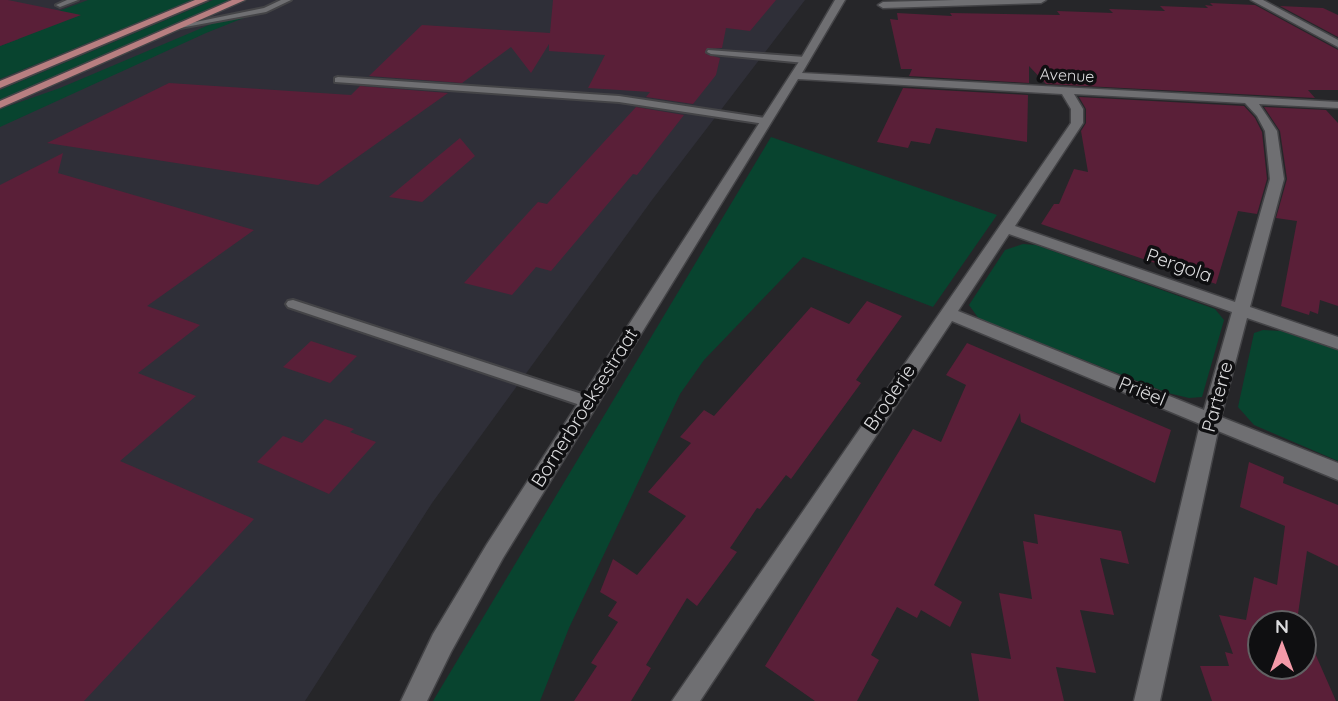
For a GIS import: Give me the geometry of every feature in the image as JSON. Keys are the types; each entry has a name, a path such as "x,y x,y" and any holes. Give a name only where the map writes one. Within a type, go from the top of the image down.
{"main road":[{"path":"0,85 203,0"},
{"path":"0,105 240,0"}],"street":[{"name":"Bornerbroeksestraat","path":"414,701 442,643 495,551 805,60 840,0"},
{"path":"883,5 1041,0"},
{"path":"1256,0 1338,44"},
{"name":"Avenue","path":"794,76 1338,105"},
{"name":"Broderie","path":"685,701 1077,123 1077,109 1068,92"},
{"name":"Parterre","path":"1147,701 1211,420 1277,179 1271,131 1262,114 1249,101"},
{"name":"Pergola","path":"1006,229 1338,343"},
{"name":"Priëel","path":"947,313 1338,472"}],"lane":[{"path":"60,5 74,0"},
{"path":"180,26 266,10 287,0"},
{"path":"711,52 805,60"},
{"path":"338,80 619,99 765,121"},
{"path":"293,304 589,402"}],"shaded area":[{"path":"0,0 805,0 652,200 432,503 305,701 0,701"}],"green space":[{"path":"88,0 193,0 0,79 0,46 19,39 0,33"},
{"path":"213,0 231,0 0,100 0,90"},
{"path":"246,17 0,127 0,109 60,88 216,22"},
{"path":"771,137 997,215 933,307 803,257 704,360 680,394 569,628 540,701 433,701"},
{"path":"1023,244 1036,245 1215,309 1224,320 1202,397 1189,398 1168,393 979,319 969,305 1005,250"},
{"path":"1263,330 1281,331 1338,350 1338,461 1254,425 1238,407 1254,333"}],"building":[{"path":"0,0 8,0 81,15 0,46"},
{"path":"553,0 776,0 750,31 726,28 722,48 706,49 706,54 720,58 716,75 693,104 646,97 650,92 588,88 605,55 549,51 549,44 531,73 511,47 462,83 369,76 422,25 550,33"},
{"path":"1210,3 1255,5 1338,50 1338,90 1308,90 1315,98 1046,84 1029,66 1029,83 909,76 912,69 901,69 890,19 898,20 897,13 952,16 950,13 1060,15 1057,11 1165,11 1160,6 1208,8 1205,5 1213,6"},
{"path":"1280,6 1323,8 1338,15 1338,37"},
{"path":"169,83 351,95 360,86 448,93 318,185 47,143"},
{"path":"903,88 1028,95 1027,142 936,128 930,144 911,141 908,148 877,142"},
{"path":"1079,97 1244,106 1255,118 1262,132 1267,179 1257,214 1238,211 1216,284 1041,224 1054,204 1059,204 1074,169 1088,172 1081,131 1086,123 1086,109"},
{"path":"636,107 684,115 637,175 633,174 551,271 536,267 512,295 464,283 538,202 547,204"},
{"path":"1264,107 1326,110 1338,123 1338,306 1320,300 1318,314 1310,311 1309,315 1281,306 1297,221 1276,218 1287,179 1280,131"},
{"path":"460,138 475,156 422,202 389,197"},
{"path":"63,153 58,173 254,230 147,306 200,325 138,373 196,396 120,461 254,519 84,701 0,701 0,185"},
{"path":"867,301 902,316 856,380 861,383 791,479 786,475 760,509 757,508 730,548 737,552 697,606 687,598 646,665 651,668 631,701 574,701 597,666 591,663 618,622 608,616 617,602 600,592 613,559 637,575 686,516 648,492 691,443 680,437 704,410 714,416 811,307 849,324"},
{"path":"311,341 357,356 330,383 283,367"},
{"path":"967,343 1171,430 1155,483 1021,422 1020,413 934,585 962,602 950,627 921,610 917,618 897,607 871,655 879,660 857,701 815,701 765,666 913,429 941,442 966,385 946,375"},
{"path":"325,419 354,429 350,432 376,442 329,494 257,462 283,436 302,443"},
{"path":"1249,462 1284,477 1283,483 1338,505 1338,566 1307,551 1299,610 1248,610 1254,577 1277,585 1285,526 1240,507"},
{"path":"1034,514 1121,531 1129,564 1100,558 1114,615 1080,610 1096,673 1056,667 1064,701 979,701 971,653 1011,659 999,593 1032,599 1023,541 1038,544"},
{"path":"1219,615 1246,620 1247,615 1247,680 1317,680 1317,658 1336,701 1212,701 1200,666 1229,666 1225,652 1233,654"}]}
